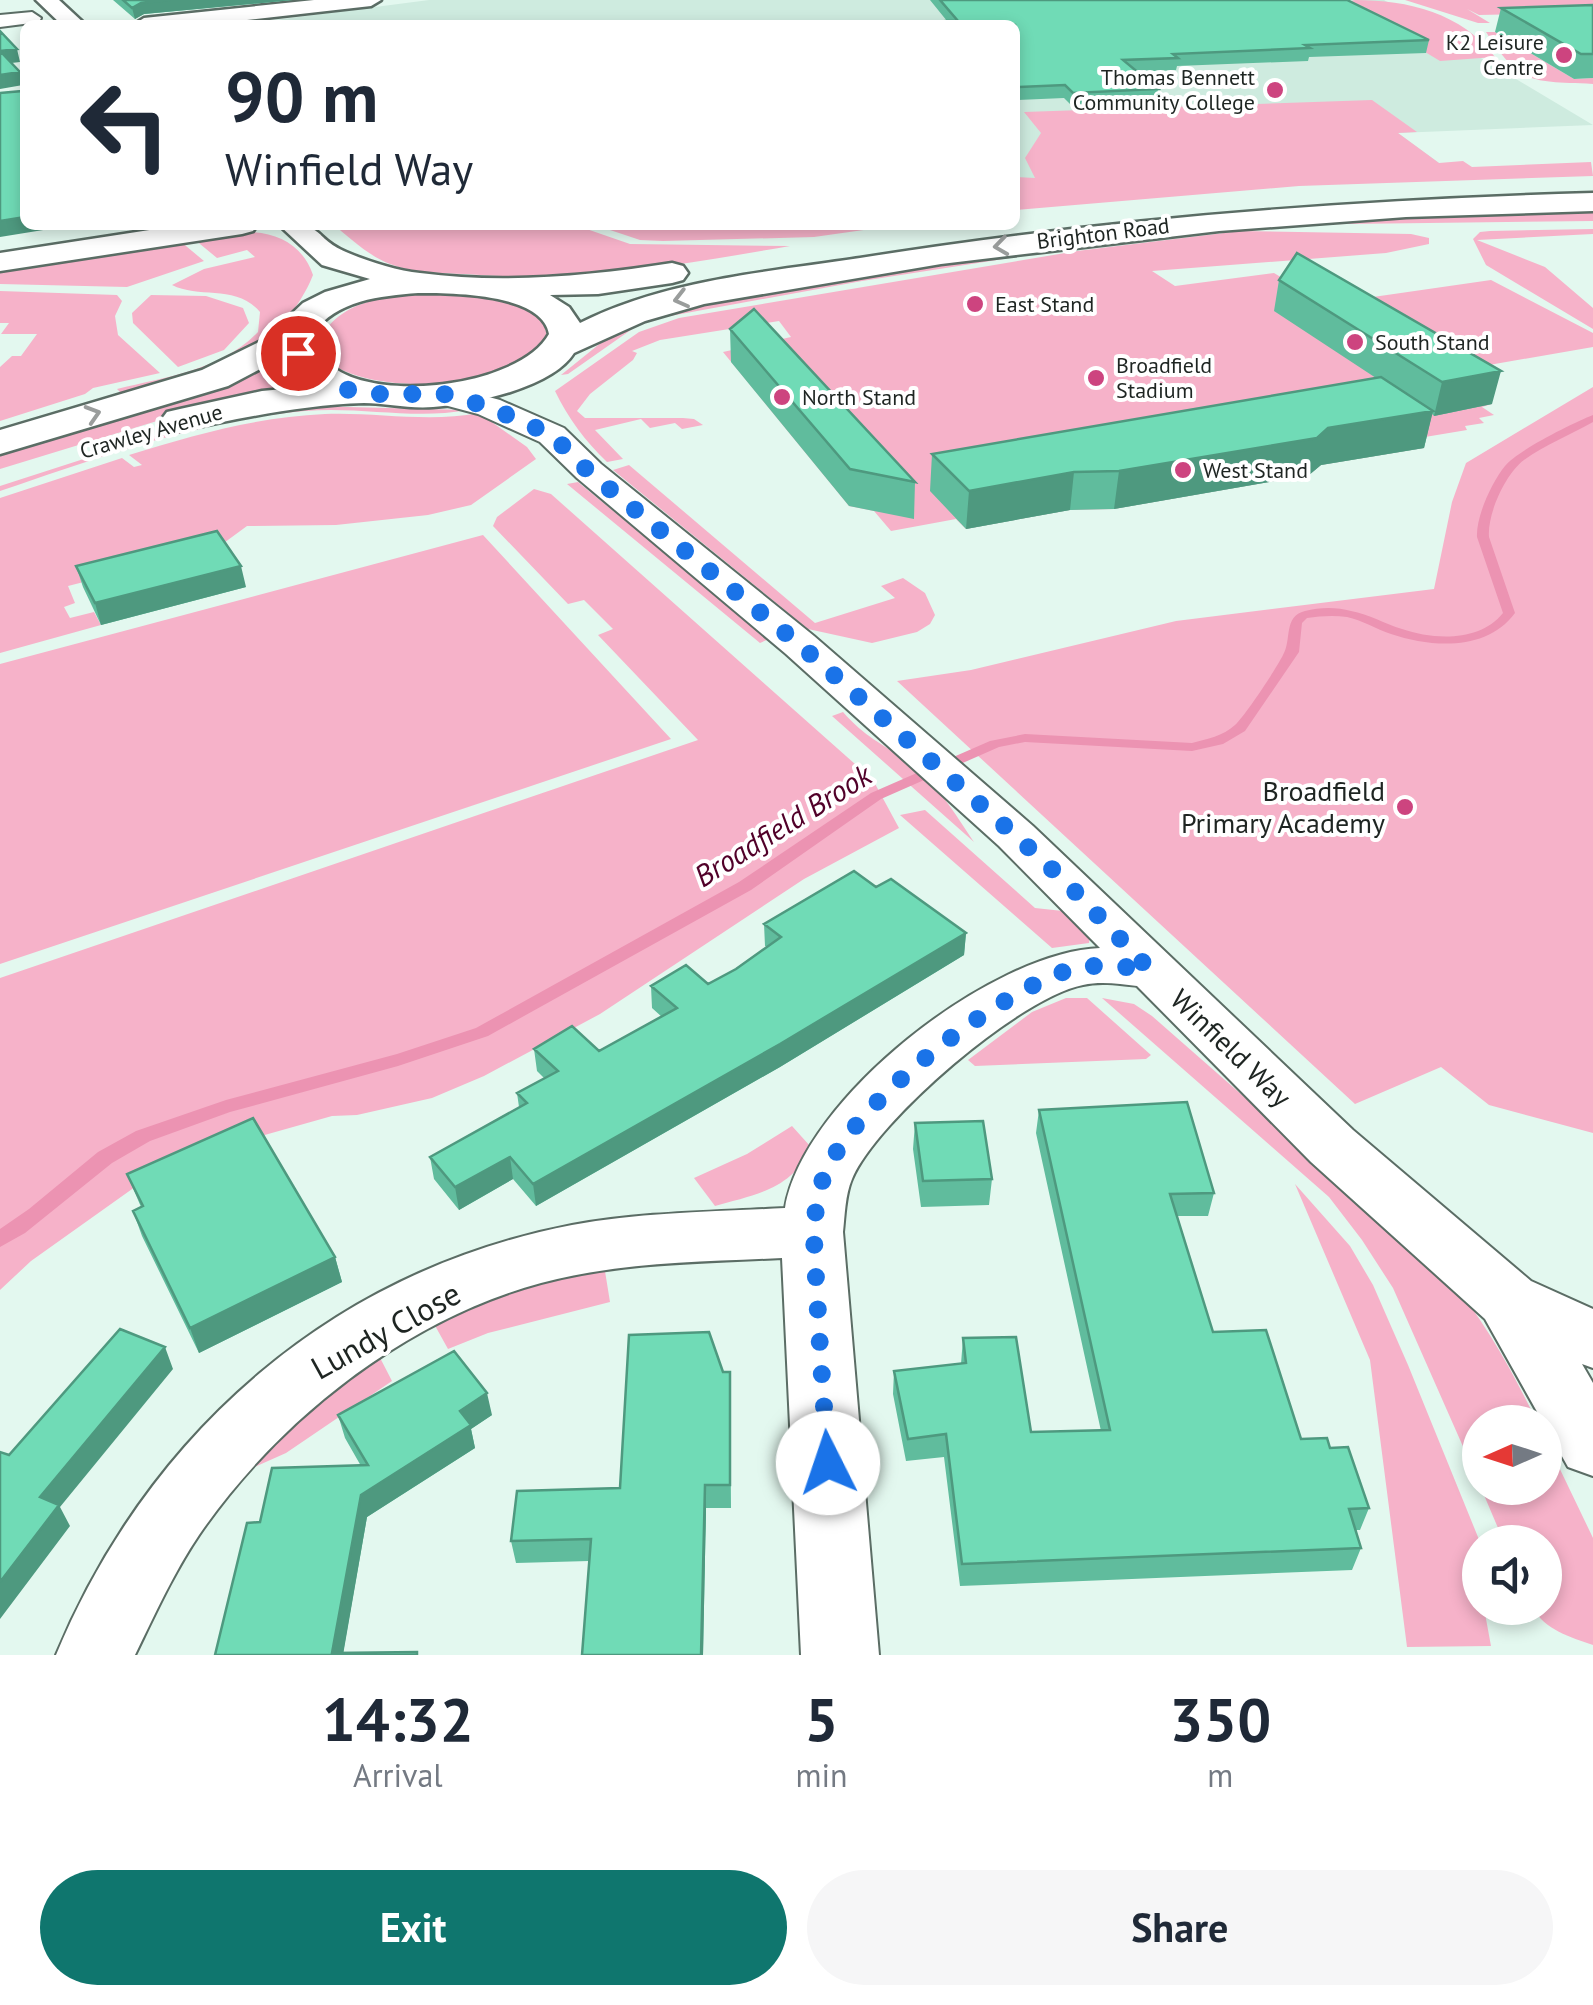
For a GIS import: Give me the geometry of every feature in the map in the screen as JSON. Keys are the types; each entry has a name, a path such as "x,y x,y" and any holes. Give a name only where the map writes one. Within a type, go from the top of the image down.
{"main road":[{"path":"46,0 69,20"},
{"path":"217,20 371,0"},
{"name":"Brighton Road","path":"1020,220 1292,195 1593,184"},
{"name":"Brighton Road","path":"532,372 558,356 566,344 629,312 691,296 925,256 1250,218 1417,207 1593,202"},
{"path":"0,262 209,230"},
{"path":"300,230 333,258 383,275 423,284 486,286 598,284 944,230"},
{"path":"333,258 330,284 301,324 298,353 308,370 334,386 365,394"},
{"name":"Crawley Avenue","path":"0,442 215,378 259,356 301,324 349,296 423,284"},
{"path":"486,286 535,300 551,309 566,328 566,344"},
{"name":"Crawley Avenue","path":"0,477 228,408 294,398 444,394 532,372"}],"street":[{"path":"0,22 32,18"},
{"name":"Winfield Way","path":"532,372 535,394 552,435"},
{"name":"Winfield Way","path":"444,394 489,407 552,435 589,472 800,645 1016,836 1332,1146 1508,1300 1593,1340"},
{"path":"840,1655 812,1232 822,1180 874,1104 986,1013 1065,971 1104,966 1149,969"},
{"name":"Lundy Close","path":"95,1655 175,1509 232,1439 293,1384 370,1334 435,1297 542,1258 641,1242 812,1232"},
{"name":"Winfield Way","path":"1508,1300 1593,1445"}],"shaded area":[{"name":"Thomas Bennett Community College","path":"429,0 1384,0 1593,125 1398,133 1450,171 1020,199 1020,20 275,20"},
{"path":"1405,0 1593,0 1593,18 1568,13 1479,15 1467,9 1490,23 1478,23"},
{"path":"1344,3 1395,3 1432,12 1467,30 1495,57 1440,61"},
{"path":"1486,32 1495,32 1574,79 1593,78 1593,84 1529,77 1509,62"},
{"path":"1372,100 1417,132 1398,133 1439,163 1463,161 1472,167 1591,162 1593,176 1299,186 1020,210 1020,177 1035,178 1025,158 1041,133 1024,112"},
{"path":"1593,207 1593,221 1265,225"},
{"path":"1593,229 1593,234 1477,240 1545,267 1593,308 1593,329 1486,265 1473,239 1480,232 1490,231"},
{"path":"340,230 589,230 630,244 790,246 628,270 547,276 427,272 399,267 368,252"},
{"path":"610,230 864,230 814,237 640,240"},
{"name":"Broadfield Stadium","path":"1240,231 1411,234 1429,238 1429,244 1386,253 1152,271 1175,286 1274,273 1492,404 1482,407 1494,415 1479,418 1484,423 1465,426 1467,430 1413,439 1424,448 1321,465 1309,475 1114,509 1070,510 966,529 956,519 891,531 874,511 849,506 723,352 791,337 779,321 660,340 632,351 637,353 633,360 590,394 577,411 585,418 683,418 703,425 682,429 675,423 650,428 641,419 595,430 623,459 607,462 599,454 571,420 555,391 639,332 679,318 1077,251"},
{"path":"247,232 269,234 288,242 303,256 313,275 299,302 281,324 235,357 125,397 117,389 210,364 244,345 258,332 260,312 251,303 172,285 204,269 255,257 247,250 217,258 194,239"},
{"path":"1109,239 1113,242 659,318 635,327 561,375 613,333 669,311 913,268"},
{"path":"180,241 204,261 127,287 0,284 0,267"},
{"path":"1491,280 1593,333 1593,347 1489,365 1373,297"},
{"path":"0,291 117,295 122,301 115,316 118,335 160,373 93,388 0,421 0,367 12,356 21,356 37,334 1,334 9,323 0,323"},
{"path":"442,291 488,296 521,305 543,324 547,338 531,356 504,370 434,384 363,377 335,366 316,350 324,332 350,309 385,297"},
{"path":"151,295 206,296 243,308 249,323 224,350 178,367 133,323 132,313"},
{"path":"278,356 287,371 305,384 229,399 0,469 0,450"},
{"path":"1593,387 1593,1133 1489,1105 1441,1067 1355,1104 897,681 971,670 1176,621 1434,589 1452,502 1466,463"},
{"path":"308,406 467,410 427,414 325,410 266,416 189,431 0,491 0,486 192,424"},
{"path":"479,413 527,447 536,459 471,505 428,515 336,525 247,526 217,548 68,586 75,603 64,607 70,618 94,612 101,625 0,653 0,498 122,458 134,467 142,465 129,455 250,423 325,414 441,417"},
{"path":"629,465 815,623 895,598 881,586 903,578 925,593 935,615 930,624 917,632 872,643 808,629 613,470"},
{"path":"578,482 769,639 760,643 567,484"},
{"path":"534,489 551,494 873,780 899,828 804,879 600,1014 484,1076 432,1098 357,1115 332,1116 247,1140 149,1177 31,1261 0,1290 0,978 698,740 598,635 613,629 584,600 568,604 493,526 497,517"},
{"path":"483,535 671,739 0,964 0,664"},
{"path":"843,712 866,734 927,778 974,842 832,716"},
{"path":"925,810 1035,908 1072,912 1090,935 1089,943 1052,948 900,815"},
{"path":"1066,998 1087,998 1151,1055 1146,1059 975,1066 968,1060 1032,1012"},
{"path":"1102,998 1134,1004 1152,1016 1447,1275 1496,1346 1528,1405 1462,1405 1462,1444 1393,1288 1329,1197"},
{"path":"792,1126 810,1146 794,1172 772,1188 715,1206 694,1178 747,1154"},
{"path":"1295,1184 1350,1246 1373,1285 1408,1365 1473,1525 1462,1525 1462,1625 1487,1625 1491,1646 1407,1647 1370,1360"},
{"path":"604,1265 610,1302 488,1333 448,1349 433,1322 498,1293"},
{"path":"376,1350 392,1381 286,1453 216,1484"},
{"path":"1562,1473 1593,1538 1593,1645 1548,1625 1562,1625 1562,1525 1497,1525 1488,1505 1562,1505"}],"building":[{"path":"123,0 170,0 141,3 132,8"},
{"path":"940,0 1347,0 1429,40 1305,45 1310,48 1123,60 1158,89 1073,93 1065,85 1020,87 1020,20 957,20"},
{"path":"1593,5 1593,54 1581,54 1501,8"},
{"path":"0,31 17,49 0,51"},
{"path":"0,51 20,72 0,75"},
{"path":"20,91 20,218 0,221 0,93"},
{"path":"1297,253 1501,371 1442,382 1279,280"},
{"path":"754,309 915,482 850,469 730,329"},
{"path":"1381,377 1433,411 1328,428 1317,438 969,491 932,454"},
{"path":"217,531 241,566 95,603 76,566"},
{"path":"854,871 876,887 891,879 966,933 533,1184 510,1157 455,1187 430,1157 527,1103 517,1093 558,1071 534,1049 572,1026 599,1051 677,1008 651,986 686,965 708,984 736,969 781,937 764,924"},
{"path":"1187,1102 1214,1193 1170,1194 1213,1332 1266,1330 1301,1439 1327,1438 1330,1448 1348,1447 1369,1508 1349,1509 1361,1548 962,1564 946,1434 908,1439 894,1371 966,1363 963,1338 1016,1337 1031,1432 1110,1430 1039,1110"},
{"path":"253,1118 335,1257 190,1328 133,1211 143,1206 127,1174"},
{"path":"983,1121 992,1179 923,1181 915,1123"},
{"path":"120,1329 165,1347 40,1497 59,1505 0,1582 0,1452 9,1455"},
{"path":"709,1332 723,1372 730,1372 730,1485 705,1485 701,1655 582,1655 591,1539 511,1541 517,1491 620,1488 629,1335"},
{"path":"454,1351 487,1393 460,1411 471,1425 361,1495 332,1653 417,1655 215,1655 247,1523 260,1522 272,1468 368,1465 338,1415"}],"waterway":[{"name":"Broadfield Brook","path":"0,1239 105,1157 143,1136 226,1106 398,1060 482,1032 745,886 876,796 995,744 1025,738 1192,747 1218,741 1240,728 1292,652 1296,622 1303,615 1350,614 1407,635 1439,639 1488,632 1509,613 1483,537 1482,524 1491,501 1509,468 1520,458 1593,418"}],"place":[{"name":"K2 Leisure Centre","path":"1564,55"},
{"name":"Thomas Bennett Community College","path":"1275,90"},
{"name":"East Stand","path":"975,304"},
{"name":"South Stand","path":"1355,342"},
{"name":"Broadfield Stadium","path":"1096,378"},
{"name":"North Stand","path":"782,397"},
{"name":"West Stand","path":"1183,470"},
{"name":"Broadfield Primary Academy","path":"1405,807"}],"route":[{"path":"298,353 308,370 334,386 365,394 444,394 489,407 552,435 589,472 800,645 1016,836 1149,969 1085,967 1065,971 1027,989 986,1013 905,1076 874,1104 848,1138 822,1180 812,1232 828,1463"}]}
